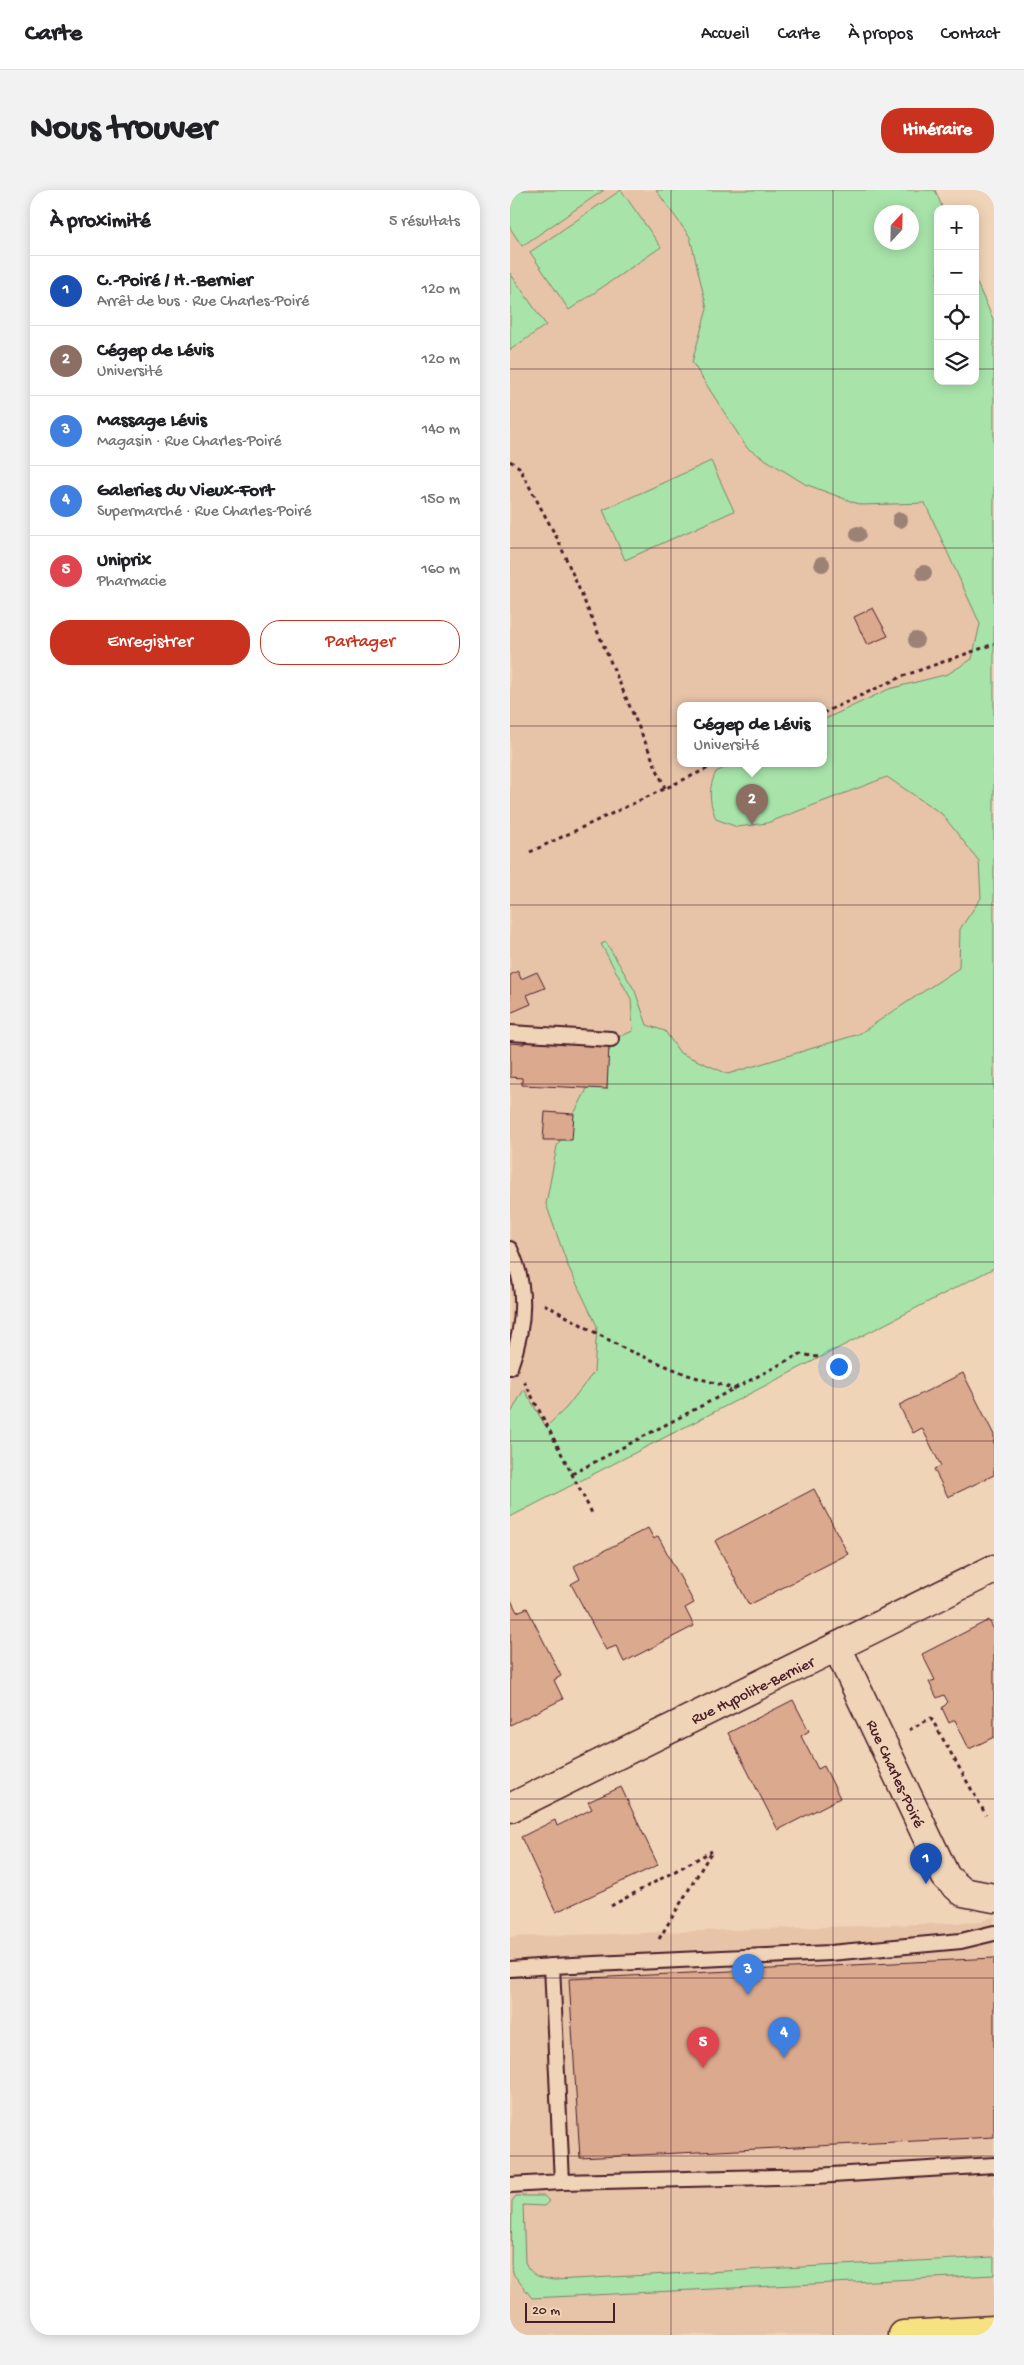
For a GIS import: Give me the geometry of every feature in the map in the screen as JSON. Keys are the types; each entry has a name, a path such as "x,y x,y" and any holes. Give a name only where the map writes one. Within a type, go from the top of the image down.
{"main road":[{"path":"903,2335 994,2330"}],"street":[{"name":"Rue Hypolite-Bernier","path":"510,1808 994,1570"},
{"name":"Rue Charles-Poiré","path":"837,1646 946,1877 963,1892 994,1898"}],"lane":[{"path":"510,1033 611,1039"},
{"path":"510,1249 519,1268 522,1296 519,1336 510,1367"},
{"path":"510,1969 830,1953 962,1941 994,1933"},
{"path":"552,1966 562,2182"},
{"path":"510,2185 806,2176 994,2165"}],"path":[{"path":"510,461 518,468 558,540 665,788"},
{"path":"827,712 903,676 994,644"},
{"path":"530,852 710,767"},
{"path":"522,1296 544,1304 625,1349 688,1375 734,1389"},
{"path":"572,1474 800,1354 818,1357"},
{"path":"521,1378 534,1396 592,1515"},
{"path":"883,1743 931,1718 986,1815"},
{"path":"611,1906 712,1851 644,1963"}],"shaded area":[{"path":"510,190 935,190 941,205 934,205 934,385 979,385 979,288 994,321 994,1268 510,1517"},
{"path":"994,1916 994,2335 510,2335 510,1937 981,1922"}],"green space":[{"path":"510,190 604,190 522,246 510,228"},
{"path":"621,190 661,247 569,310 530,252"},
{"path":"656,190 935,190 941,205 934,205 934,385 979,385 979,288 994,321 994,1268 510,1517 510,1415 524,1389 546,1427 566,1408 594,1372 597,1326 568,1266 546,1204 557,1146 598,1068 618,1037 633,1031 631,999 601,944 606,942 635,991 647,1025 665,1031 680,1053 728,1074 859,1034 959,968 960,929 981,898 979,861 942,814 887,777 767,823 737,827 716,819 710,795 716,772 727,767 827,767 827,718 889,689 948,674 972,659 980,624 925,503 861,505 805,484 747,448 692,362 707,309 690,237"},
{"path":"510,273 546,325 510,350"},
{"path":"711,461 734,511 625,560 603,510"},
{"path":"516,2196 544,2196 549,2201 544,2206 523,2205 525,2262 533,2273 540,2277 554,2280 994,2257 994,2275 532,2298 514,2275 511,2265 512,2201"}],"building":[{"path":"873,608 888,636 867,645 854,617"},
{"path":"518,971 521,979 537,972 545,988 527,995 531,1004 510,1013 510,975"},
{"path":"525,1040 609,1045 607,1089 522,1085 522,1078 510,1077 510,1043 524,1044"},
{"path":"545,1112 574,1114 572,1140 543,1140"},
{"path":"963,1373 994,1435 994,1475 948,1497 934,1469 941,1466 922,1428 913,1433 899,1405"},
{"path":"814,1489 848,1554 749,1605 715,1541"},
{"path":"648,1528 654,1539 658,1536 694,1603 685,1608 694,1626 624,1662 616,1646 606,1650 571,1584 580,1579 574,1566"},
{"path":"510,1598 517,1612 527,1608 561,1676 554,1680 563,1699 510,1725"},
{"path":"989,1620 994,1630 994,1737 969,1749 955,1720 949,1723 942,1708 948,1702 944,1695 937,1698 929,1682 935,1680 922,1654"},
{"path":"793,1700 809,1731 801,1736 818,1769 824,1766 840,1798 778,1830 728,1733"},
{"path":"621,1787 658,1865 556,1912 521,1837 555,1820 557,1826 592,1809 588,1802"},
{"path":"994,1958 994,2137 580,2158 569,1979"}],"place":[{"name":"Cégep de Lévis","path":"752,825"},
{"name":"C.-Poiré / H.-Bernier","path":"926,1884"},
{"name":"Massage Lévis","path":"748,1995"},
{"name":"Galeries du Vieux-Fort","path":"784,2058"},
{"name":"Uniprix","path":"703,2068"}]}
